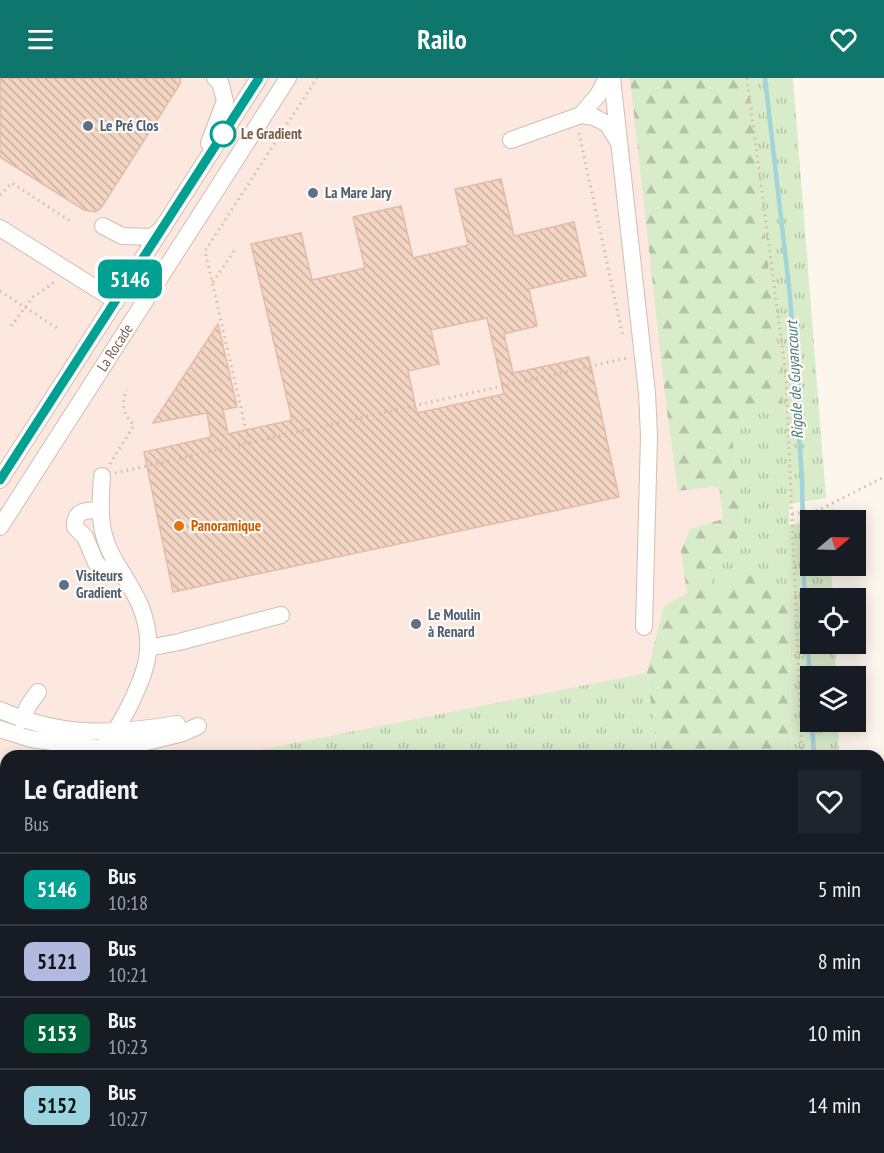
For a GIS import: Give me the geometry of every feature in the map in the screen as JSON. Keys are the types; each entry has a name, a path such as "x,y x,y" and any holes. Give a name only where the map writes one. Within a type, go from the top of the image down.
{"lane":[{"path":"196,175 225,101 220,82 214,78"},
{"name":"La Rocade","path":"0,480 259,78"},
{"name":"La Rocade","path":"0,527 288,78"},
{"path":"579,121 607,78"},
{"path":"612,78 649,436 644,627"},
{"path":"511,140 594,117 607,124 619,141"},
{"path":"103,226 122,236 152,237 163,227"},
{"path":"0,228 116,301"},
{"path":"102,476 100,511 102,530 107,546 140,604 146,624 148,648 147,662 136,692 115,732 102,749"},
{"path":"100,511 88,510 79,514 75,520 75,527 85,537 96,563 101,568 122,574"},
{"path":"148,648 280,615"},
{"path":"22,720 38,692"},
{"path":"0,710 22,720 80,732 115,732 184,723 198,726 183,733 151,741 102,749 31,739 0,729"}],"path":[{"path":"249,444 205,251 317,78"},
{"path":"747,78 786,376 802,750"},
{"path":"579,121 625,346"},
{"path":"0,195 12,183 73,223"},
{"path":"213,283 234,251"},
{"path":"11,326 33,297 57,280"},
{"path":"0,291 57,328"},
{"path":"102,476 628,358"},
{"path":"102,476 134,425 129,421 123,403 123,396 127,390"},
{"path":"792,514 819,510 884,477"}],"shaded area":[{"path":"0,78 780,78 791,507 772,519 780,750 0,750"}],"green space":[{"path":"630,78 748,78 783,404 747,413 732,437 745,530 713,562 713,584 732,593 738,568 762,570 788,595 792,750 657,750 647,673 664,606 687,593 681,551 690,529 723,519 719,486 678,491 666,404"},
{"path":"748,78 793,78 826,498 789,504 789,525 800,524 800,576 832,576 832,588 800,588 800,654 835,654 836,666 800,666 800,732 838,732 839,750 792,750 788,595 738,568 732,594 713,584 712,562 745,530 732,437 747,413 783,404"},
{"path":"647,673 657,750 259,750"}],"building":[{"name":"Le Pré Clos","path":"0,78 181,78 180,84 101,208 95,212 84,210 0,157"},
{"path":"501,179 514,236 574,222 586,276 529,289 537,326 504,334 513,373 589,357 619,497 173,592 144,452 211,437 207,413 153,423 218,324 237,407 223,410 228,434 292,420 251,244 301,233 312,280 365,268 353,217 401,206 413,258 468,245 455,189","holes":["487,318 504,394 417,413 408,371 439,364 431,330"]}],"waterway":[{"name":"Rigole de Guyancourt","path":"765,78 790,296 802,479 804,583 809,666"},
{"name":"Rigole de Guyancourt","path":"813,732 814,750"}],"bus line":[{"name":"5146","path":"0,480 259,78"}],"place":[{"name":"Le Pré Clos","path":"88,126"},
{"name":"Le Gradient","path":"223,134"},
{"name":"La Mare Jary","path":"313,193"},
{"name":"Panoramique","path":"179,526"},
{"name":"Visiteurs Gradient","path":"64,585"},
{"name":"Le Moulin à Renard","path":"416,624"}]}
